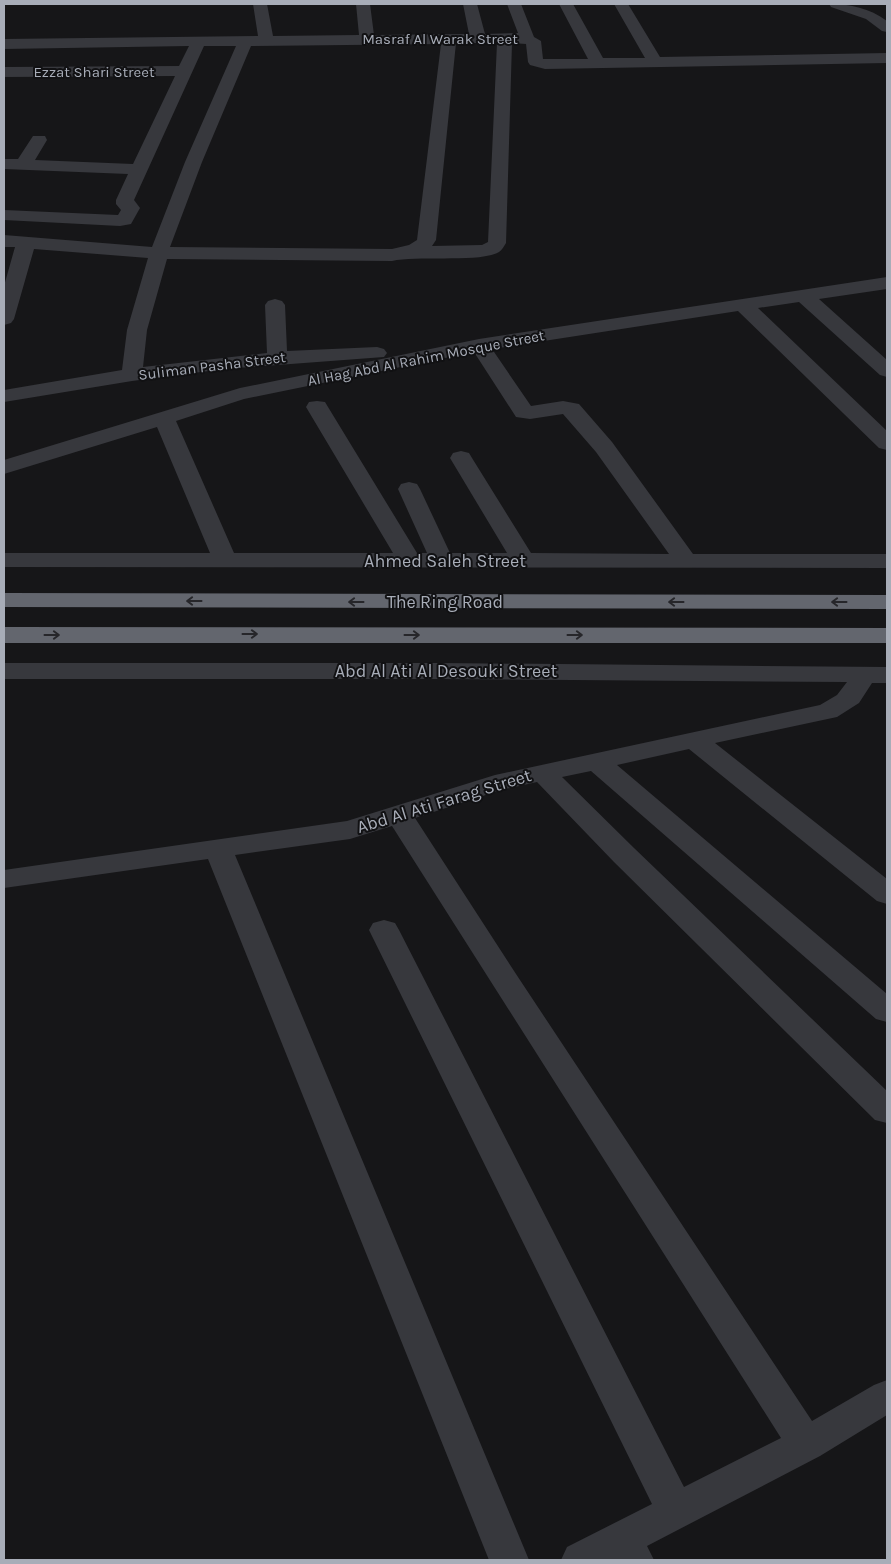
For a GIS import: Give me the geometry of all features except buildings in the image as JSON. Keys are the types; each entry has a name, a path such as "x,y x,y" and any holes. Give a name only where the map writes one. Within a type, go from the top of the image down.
{"highway":[{"name":"The Ring Road","path":"4,600 887,602"},
{"name":"The Ring Road","path":"4,634 887,636"}],"street":[{"path":"260,4 266,40"},
{"path":"363,4 367,39"},
{"path":"470,4 478,38"},
{"path":"514,4 527,38"},
{"path":"566,4 598,63"},
{"path":"621,4 656,62"},
{"path":"836,4 871,16 887,28"},
{"path":"406,252 483,251 493,248 497,244 505,38"},
{"name":"Masraf Al Warak Street","path":"4,44 527,38 533,41 536,62 539,64 887,58"},
{"path":"4,241 158,252 392,255 423,245 427,240 449,39"},
{"path":"104,248 146,213 246,40"},
{"path":"146,213 131,208 124,202 199,41"},
{"name":"Ezzat Shari Street","path":"4,72 27,68 185,71"},
{"path":"23,165 39,140"},
{"path":"4,164 138,169"},
{"path":"4,215 146,213"},
{"path":"132,375 132,352 135,333 158,252 146,213"},
{"path":"4,319 26,243"},
{"name":"Al Hag Abd Al Rahim Mosque Street","path":"4,466 101,438 240,394 423,356 479,345 887,283"},
{"path":"804,296 887,371"},
{"path":"275,305 277,358"},
{"path":"743,306 887,443"},
{"path":"479,345 524,412 530,413 565,407 572,409 604,447 686,561"},
{"name":"Suliman Pasha Street","path":"4,396 132,375 277,358 372,352 423,356"},
{"path":"317,407 410,561"},
{"path":"164,418 225,560"},
{"path":"461,458 524,561"},
{"path":"409,489 442,561"},
{"name":"Ahmed Saleh Street","path":"4,560 887,561"},
{"name":"Abd Al Ati Al Desouki Street","path":"4,671 440,671 875,675"},
{"name":"Abd Al Ati Farag Street","path":"4,878 350,830 494,783 828,711 845,703 875,675"},
{"path":"693,739 887,894"},
{"path":"595,760 887,1011"},
{"path":"542,772 624,855 887,1111"},
{"path":"398,814 505,982 806,1444"},
{"path":"218,848 510,1560"},
{"path":"384,930 676,1511"},
{"path":"581,1560 628,1550 676,1511 806,1444 887,1396"}]}
